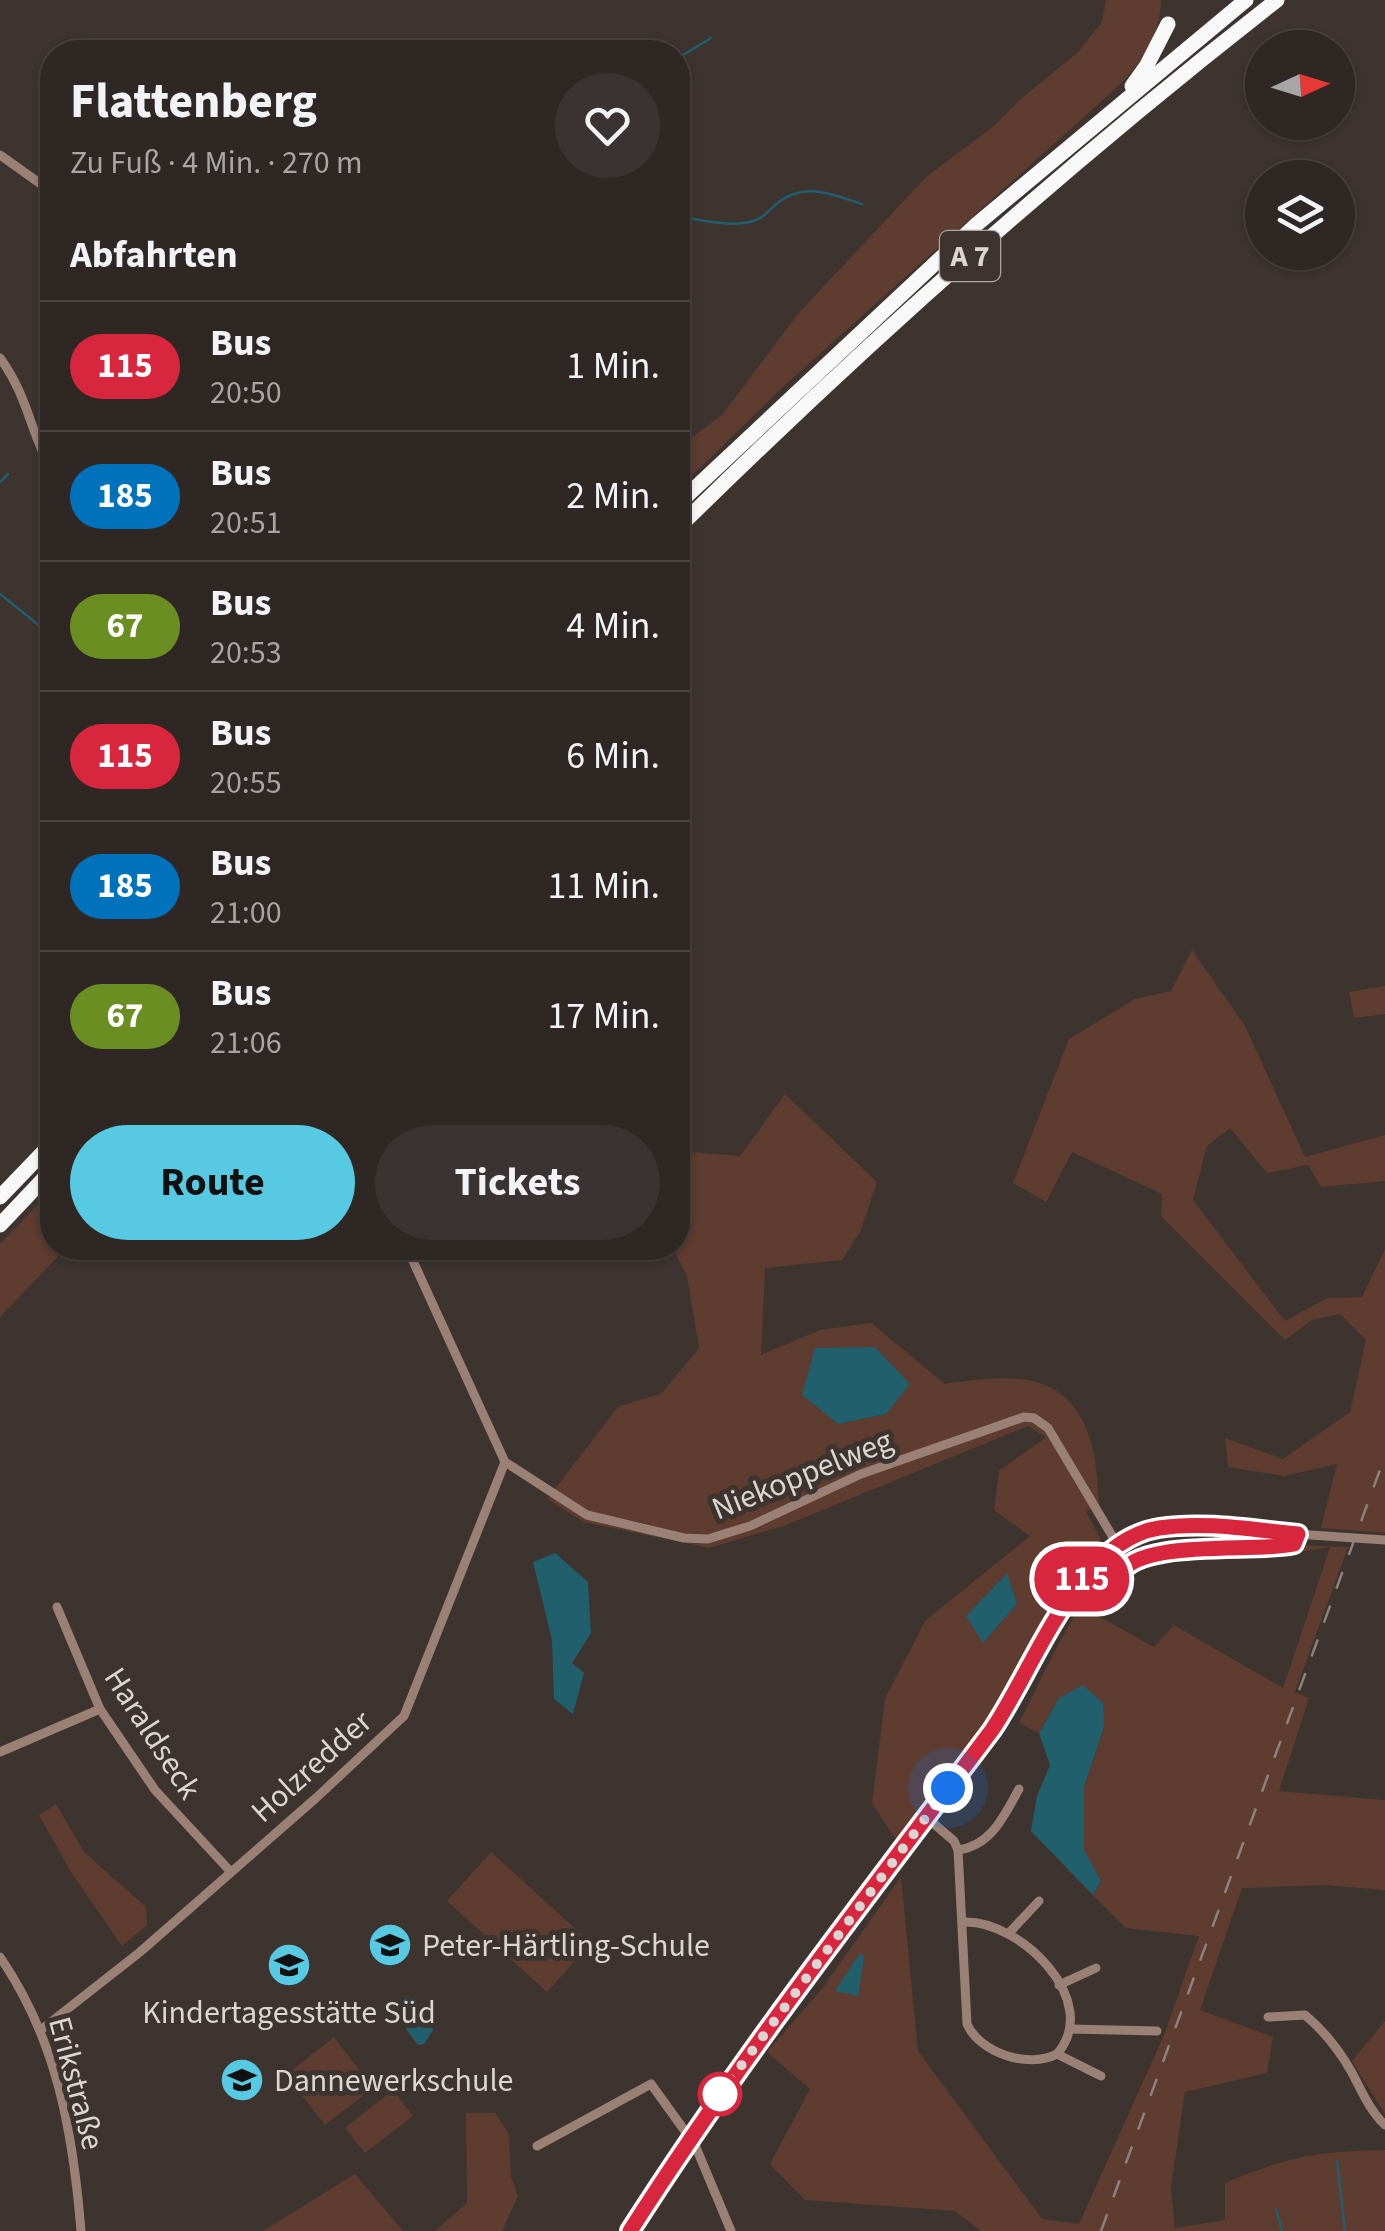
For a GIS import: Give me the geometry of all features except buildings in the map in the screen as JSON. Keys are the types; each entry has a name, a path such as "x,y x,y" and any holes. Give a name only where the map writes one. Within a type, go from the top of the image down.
{"highway":[{"name":"A 7","path":"690,493 888,304 1117,105 1246,0"},
{"name":"A 7","path":"690,516 1019,211 1277,0"},
{"path":"1117,105 1147,65 1168,24"},
{"path":"0,1197 40,1155"},
{"path":"0,1225 40,1183"}],"street":[{"path":"0,155 40,183"},
{"path":"0,358 26,400 40,445"},
{"path":"413,1260 506,1462"},
{"name":"Niekoppelweg","path":"506,1462 587,1515 684,1538 708,1539 750,1526 861,1474 1024,1417 1034,1418 1048,1428 1117,1544"},
{"name":"Holzredder","path":"42,2029 125,1964 404,1716 506,1462"},
{"path":"630,2231 690,2136 1015,1696 1073,1592 1117,1544 1139,1533 1180,1526 1385,1540"},
{"path":"1120,1575 1123,1568 1144,1557 1184,1550 1277,1548 1294,1544 1298,1534"},
{"name":"Haraldseck","path":"58,1607 100,1709 155,1790 230,1871"},
{"path":"0,1752 100,1709"},
{"path":"958,1850 978,1845 995,1830 1019,1790"},
{"path":"926,1817 954,1841 958,1850 967,2024 972,2035 991,2050 1021,2059 1037,2060 1057,2054 1070,2029 1060,1985 1035,1950 1010,1933 993,1924 964,1922"},
{"path":"1010,1933 1040,1901"},
{"name":"Erikstraße","path":"0,1957 42,2029 67,2122 82,2231"},
{"path":"1060,1985 1096,1968"},
{"path":"1268,2017 1304,2016 1320,2028 1385,2125"},
{"path":"1070,2029 1157,2031"},
{"path":"1057,2054 1101,2076"},
{"path":"537,2146 651,2084 703,2159 718,2206 731,2231"}],"shaded area":[{"path":"1106,0 1161,0 1150,44 1124,81 785,385 690,477 690,439 722,415 797,315 926,177 995,125 1078,52 1102,22"},
{"path":"1192,950 1245,1026 1305,1157 1385,1135 1385,1181 1321,1187 1308,1165 1267,1173 1230,1128 1207,1146 1193,1200 1285,1321 1327,1298 1362,1297 1385,1249 1385,1533 1321,1528 1337,1464 1284,1476 1228,1467 1225,1438 1283,1459 1350,1412 1366,1340 1340,1314 1312,1320 1285,1340 1161,1216 1162,1194 1072,1152 1046,1202 1013,1183 1069,1039 1135,999 1171,991"},
{"path":"1385,986 1385,1014 1354,1018 1349,992"},
{"path":"785,1094 877,1182 861,1230 842,1260 765,1268 761,1355 820,1330 871,1323 945,1384 1014,1379 1052,1388 1068,1400 1081,1418 1093,1449 1099,1504 1086,1512 1101,1539 1065,1586 1000,1708 899,1844 872,1804 885,1699 925,1621 1030,1536 994,1510 999,1471 1046,1437 1028,1426 786,1525 709,1548 584,1522 547,1499 618,1407 662,1393 699,1348 687,1276 679,1260 690,1260 690,1152 740,1156","holes":["803,1395 886,1414 838,1424","1006,1574 1017,1604 984,1642 966,1616"]},
{"path":"40,1202 40,1260 55,1260 0,1317 0,1244"},
{"path":"1180,1541 1348,1547 1295,1692 1309,1698 1279,1791 1385,1800 1385,1890 1325,1885 1242,1888 1200,2010 1273,2037 1267,2073 1185,2092 1171,2187 1175,2228 1225,2220 1225,2183 1247,2174 1303,2157 1385,2150 1385,2231 981,2231 955,2211 805,2200 770,2164 810,2089 767,2052 821,1990 901,1877 918,2051 1042,2219 1079,2224 1164,2035 1199,1936 1126,1928 1093,1895 1101,1881 1084,1850 1084,1787 1104,1727 1059,1698 1039,1733 1019,1723 1077,1611 1106,1572 1134,1552","holes":["1330,1547 1283,1688 1174,1625 1154,1647 1091,1612 1119,1573 1142,1556 1146,1563 1186,1557 1272,1556"]},
{"path":"56,1804 84,1852 146,1907 147,1925 122,1946 71,1872 39,1815"},
{"path":"491,1852 591,1943 547,1992 447,1901"},
{"path":"1385,2021 1385,2114 1352,2061"},
{"path":"334,2037 373,2088 325,2125 286,2075"},
{"path":"393,2090 413,2116 365,2153 345,2128"},
{"path":"466,2113 495,2113 509,2134 511,2176 518,2196 502,2231 435,2231 467,2203"},
{"path":"355,2174 403,2231 263,2231"}],"water":[{"path":"875,1347 910,1384 886,1414 838,1424 802,1395 815,1348"},
{"path":"555,1553 588,1582 591,1633 572,1663 584,1673 573,1714 554,1699 552,1640 533,1562"},
{"path":"1007,1573 1017,1604 983,1643 966,1616"},
{"path":"1083,1685 1103,1703 1104,1727 1084,1787 1084,1850 1101,1881 1093,1895 1031,1831 1037,1796 1050,1765 1039,1733 1059,1698"},
{"path":"860,1953 864,1957 858,1996 835,1991"},
{"path":"408,1996 421,2005 433,2030 424,2044 418,2045 399,2013 397,2000"}],"waterway":[{"path":"690,51 711,38"},
{"path":"690,219 747,223 762,217 790,195 810,191 862,204"},
{"path":"0,482 8,474"},
{"path":"0,594 40,626"},
{"path":"1337,2161 1345,2231"},
{"path":"1276,2209 1282,2231"}],"railway":[{"path":"1101,2231 1385,1456"}],"bus line":[{"name":"115","path":"630,2231 690,2136 769,2025 992,1730 1091,1568 1117,1544 1157,1528 1206,1526 1298,1534 1294,1544 1277,1548 1184,1550 1144,1557 1123,1568 1120,1575"}],"place":[{"name":"Peter-Härtling-Schule","path":"390,1945"},
{"name":"Kindertagesstätte Süd","path":"289,1965"},
{"name":"Dannewerkschule","path":"242,2080"}],"route":[{"path":"720,2094 948,1788"}]}
